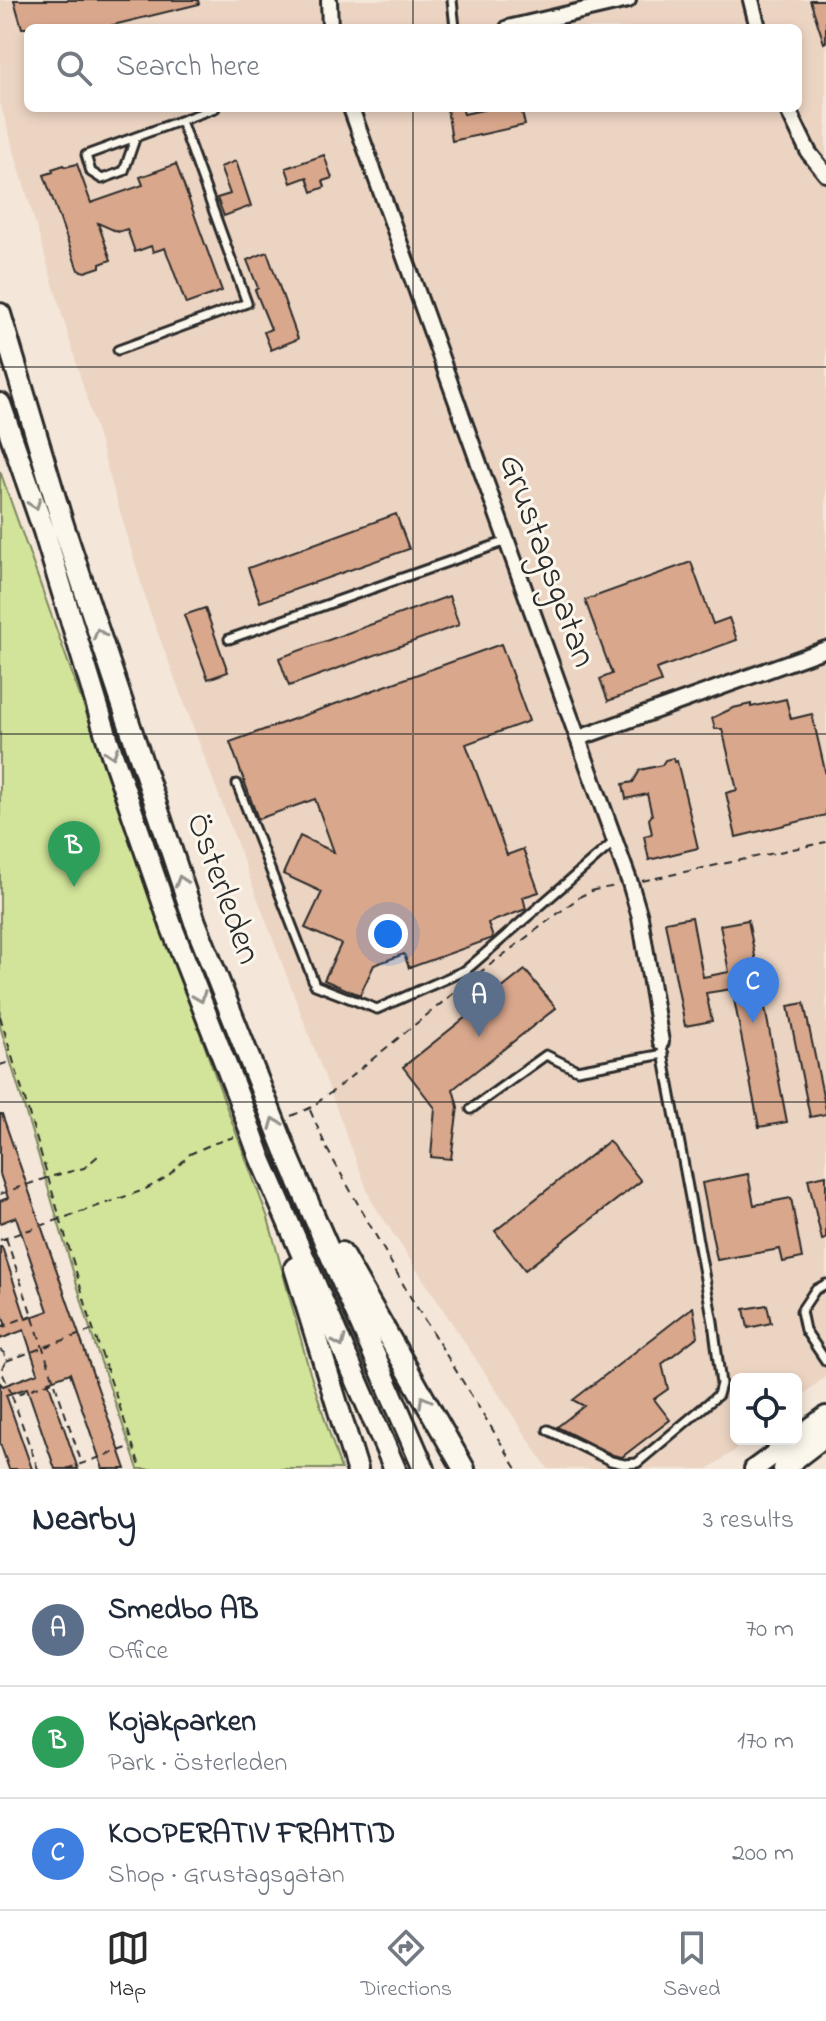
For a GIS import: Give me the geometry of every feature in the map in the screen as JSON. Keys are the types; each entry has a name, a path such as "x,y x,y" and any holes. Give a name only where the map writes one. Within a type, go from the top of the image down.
{"main road":[{"name":"Österleden","path":"0,314 63,525 195,922 289,1159 424,1469"},
{"name":"Österleden","path":"0,404 171,925 260,1157 395,1469"},
{"path":"260,1157 357,1469"},
{"path":"289,1159 464,1469"},
{"path":"802,1434 826,1416"},
{"path":"783,1469 826,1436"},
{"path":"754,1469 788,1445"}],"street":[{"path":"329,0 330,24"},
{"path":"525,24 628,0"},
{"path":"751,0 757,24"},
{"name":"Grustagsgatan","path":"352,112 630,883 640,917 662,1048"},
{"path":"789,112 809,153 826,174"},
{"path":"579,738 826,649"}],"lane":[{"path":"452,0 455,24"},
{"path":"135,139 124,171 102,179 91,172 86,155 205,112"},
{"path":"118,350 247,303 181,121"},
{"path":"229,639 507,541"},
{"path":"237,784 315,985 377,1009 466,970 615,841"},
{"path":"471,1109 546,1055 577,1070 662,1048 713,1322 721,1384 718,1395 637,1463 611,1461 548,1430"},
{"path":"826,1284 815,1290 801,1311 805,1330 826,1361"}],"path":[{"path":"286,1119 310,1108 581,896 594,890 826,842"},
{"path":"0,1016 93,1330 141,1469"},
{"path":"0,1065 14,1061"},
{"path":"310,1108 327,1149 411,1298 517,1469"},
{"path":"0,1240 152,1186 167,1177 190,1154 239,1136"},
{"path":"0,1194 84,1168 99,1155"},
{"path":"6,1238 82,1464"},
{"path":"0,1327 32,1315"},
{"path":"38,1469 1,1370 6,1361 93,1330"},
{"path":"0,1350 6,1361"},
{"path":"12,1396 54,1381"},
{"path":"66,1469 133,1446"}],"shaded area":[{"path":"0,0 826,0 826,1376 802,1396 802,1373 730,1373 730,1445 742,1445 708,1469 548,1469 371,1200 148,607 0,103"}],"green space":[{"path":"0,471 268,1218 310,1373 341,1469 138,1469 94,1342 0,1026"}],"building":[{"path":"14,0 198,0 199,4 117,24 24,24 22,28"},
{"path":"810,0 826,0 824,43"},
{"path":"448,112 522,112 525,125 452,141"},
{"path":"324,155 332,178 323,181 325,187 312,192 307,177 291,183 286,168"},
{"path":"236,161 251,206 224,216 217,198 230,194 220,167"},
{"path":"77,164 91,203 143,185 140,177 176,164 222,291 186,304 165,248 153,252 151,246 135,252 127,229 118,232 98,223 111,260 85,272 78,270 44,175 64,165"},
{"path":"267,252 298,339 271,350 264,332 271,329 247,260"},
{"path":"396,514 409,549 260,602 248,568"},
{"path":"691,562 713,624 729,618 737,640 656,669 661,682 608,701 600,679 612,674 585,600"},
{"path":"449,596 459,625 289,686 279,658"},
{"path":"205,608 228,672 208,679 184,615"},
{"path":"501,644 529,721 466,744 507,855 523,849 539,892 523,897 526,909 488,923 493,938 409,968 404,954 374,965 360,995 324,980 341,944 305,928 322,892 283,874 300,836 334,852 315,799 258,819 230,742"},
{"path":"786,699 791,719 812,714 826,775 826,815 736,837 726,793 737,790 722,729 715,729 712,718 733,708"},
{"path":"673,758 674,762 677,761 698,848 649,860 644,836 652,834 649,819 652,815 647,794 626,799 623,784 633,782 640,770 662,765 665,760"},
{"path":"692,917 703,977 729,972 720,925 748,920 787,1122 759,1127 732,989 706,993 712,1021 685,1026 665,922"},
{"path":"525,970 556,1008 453,1089 458,1107 451,1159 431,1157 435,1108 403,1067"},
{"path":"804,1003 826,1110 826,1114 810,1117 788,1006"},
{"path":"0,1114 126,1469 103,1469 70,1373 48,1381 78,1469 55,1469 27,1388 6,1395 32,1469 9,1469 0,1443 0,1383 3,1386 38,1373 24,1330 0,1339 0,1328 6,1326 0,1308 0,1247 26,1319 48,1311 16,1217 0,1223 0,1201 8,1198 0,1174"},
{"path":"609,1141 641,1181 525,1270 495,1231"},
{"path":"748,1174 754,1205 791,1198 802,1258 783,1262 780,1249 717,1260 702,1183"},
{"path":"826,1175 826,1239 822,1240 808,1179"},
{"path":"767,1305 771,1323 748,1328 744,1309"},
{"path":"693,1307 698,1336 662,1364 668,1389 654,1399 670,1420 622,1457 557,1427 584,1406 573,1400"}],"place":[{"name":"Kojakparken","path":"74,887"},
{"name":"KOOPERATIV FRAMTID","path":"753,1023"},
{"name":"Smedbo AB","path":"479,1037"}]}
